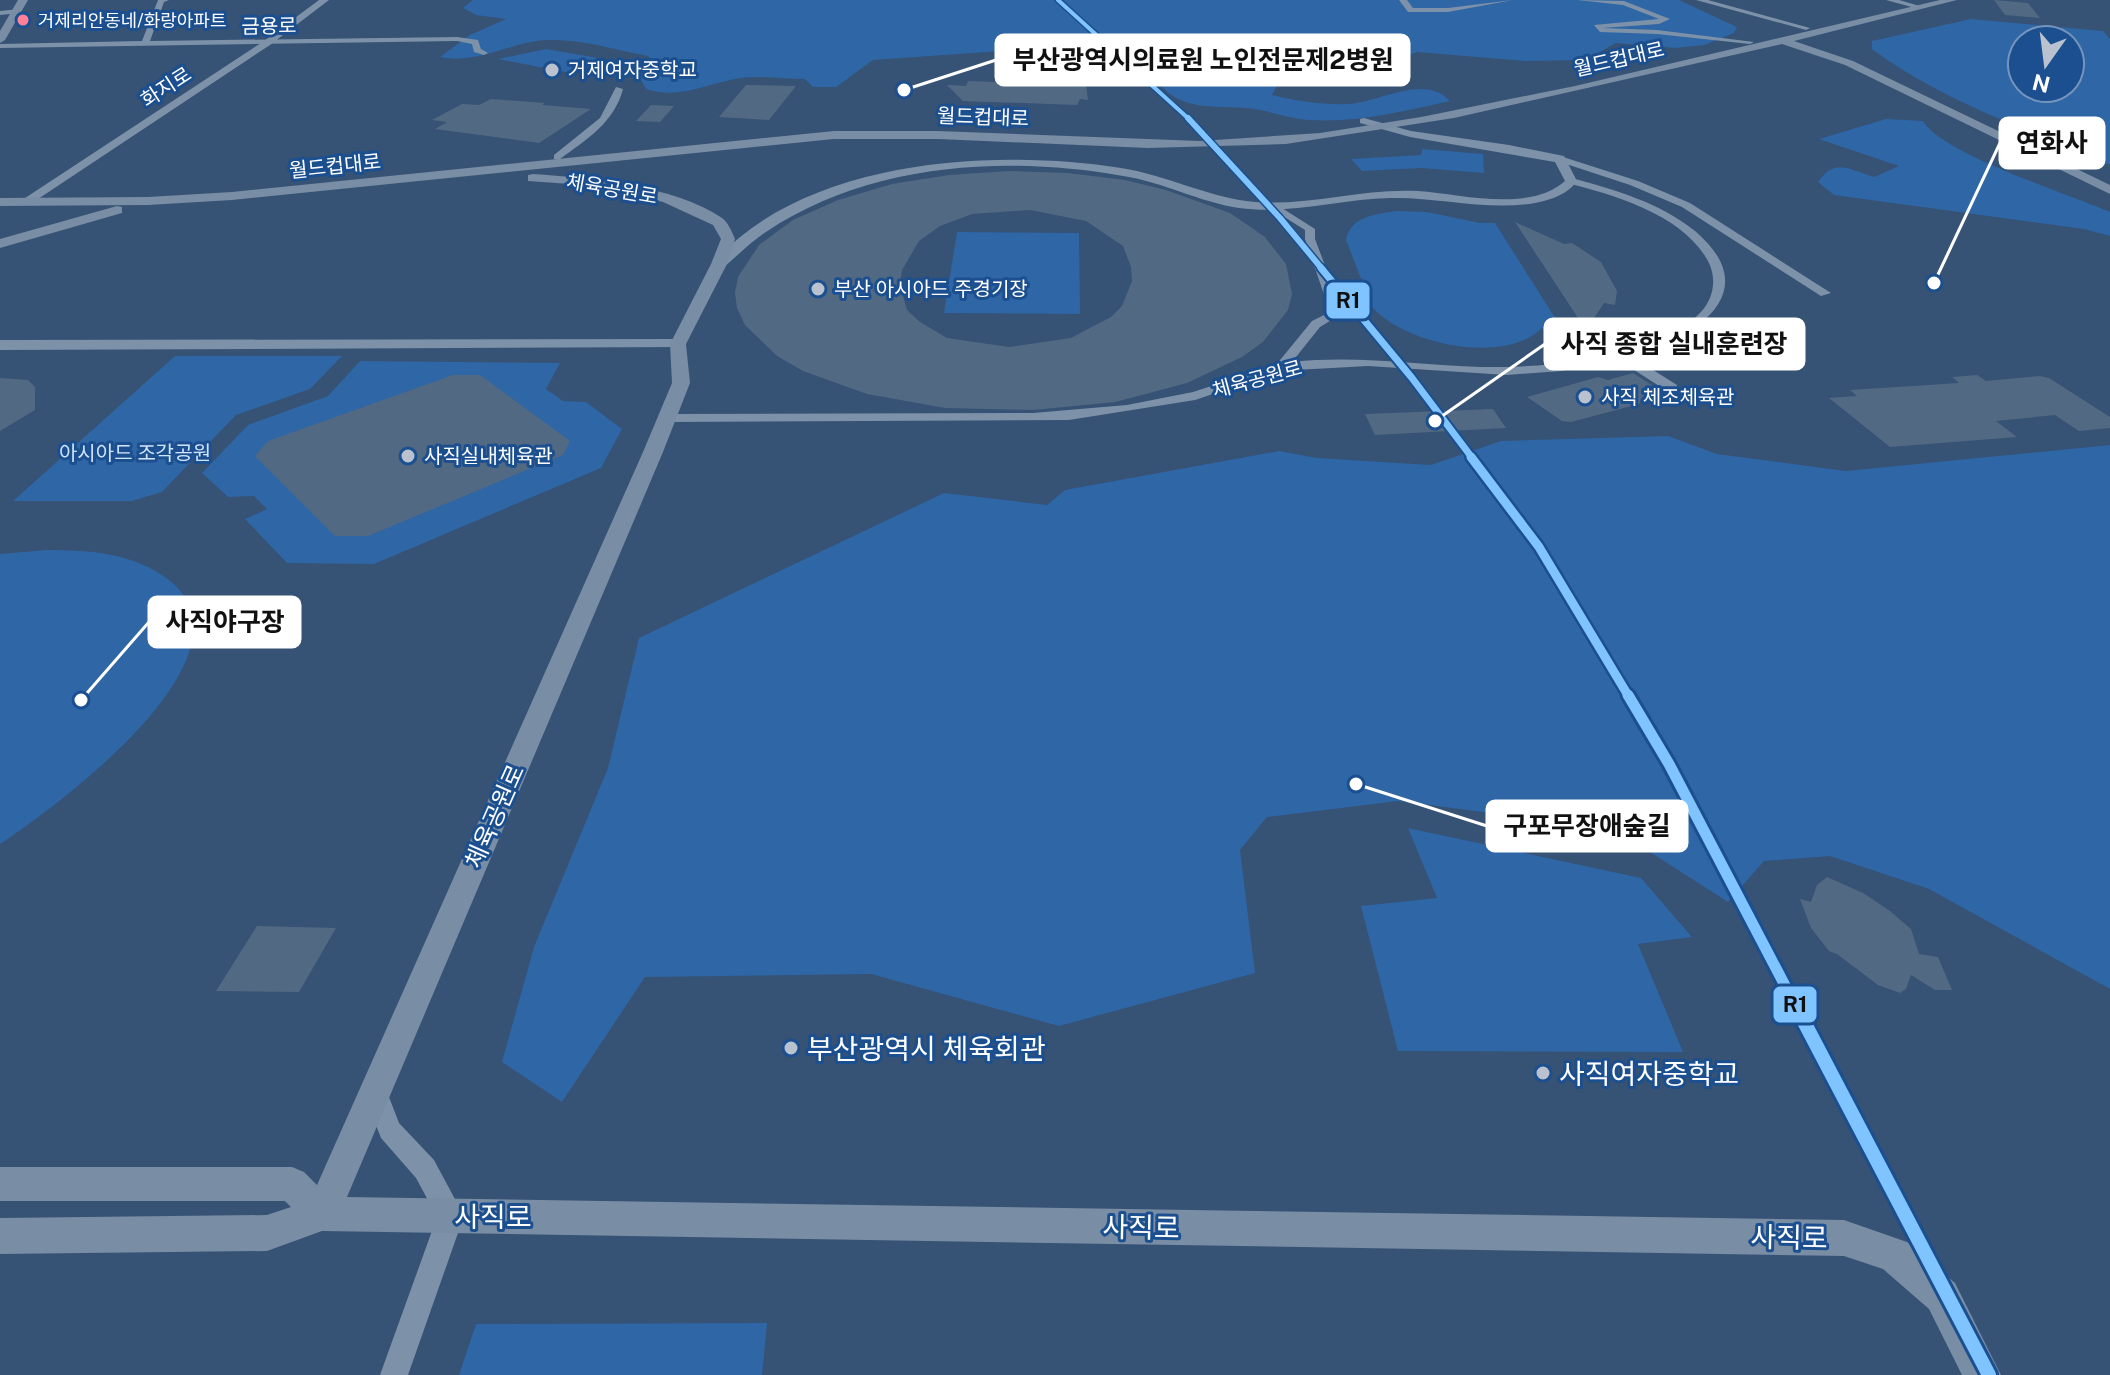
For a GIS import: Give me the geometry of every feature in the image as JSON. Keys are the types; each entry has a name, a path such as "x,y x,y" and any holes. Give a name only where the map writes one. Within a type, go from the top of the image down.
{"main road":[{"path":"0,40 23,0"},
{"name":"월드컵대로","path":"1781,38 1806,28 1905,4 1952,0"},
{"name":"월드컵대로","path":"0,202 238,189 836,126 1218,137 1286,132 1445,109 1834,28 1920,4"},
{"path":"1834,28 1827,35 1827,42 1859,62 2110,180"},
{"path":"1781,38 1859,62"},
{"path":"1781,38 1830,56 2110,190"},
{"path":"1754,44 1830,56"},
{"name":"월드컵대로","path":"0,194 31,198 148,201 856,134 1224,145 1285,141 1472,112 1754,44"},
{"path":"560,179 558,172 577,162"},
{"name":"체육공원로","path":"322,1214 667,418 681,383 678,344 719,264 728,239 719,222 668,199 635,189 560,179 484,177 382,181"},
{"path":"0,219 31,198"},
{"path":"0,244 148,201"},
{"path":"0,1184 292,1184 322,1214"},
{"name":"사직로","path":"0,1236 267,1233 322,1214 1844,1238 1894,1255 1942,1296 1982,1375"}],"street":[{"name":"화지로","path":"31,198 267,43 325,0"},
{"path":"1403,0 1411,10 1426,12 1509,0"},
{"path":"1581,0 1624,3 1666,19 1603,25 1597,27 1600,30 1657,32 1754,44"},
{"path":"1700,0 1806,28"},
{"path":"1890,0 1905,4"},
{"path":"145,43 159,1"},
{"path":"0,13 17,11"},
{"name":"금용로","path":"0,46 457,39 475,42 477,50 484,53"},
{"path":"557,157 607,119 616,105 619,89"},
{"path":"1364,121 1380,127 1560,159 1634,183 1686,205 1825,293"},
{"path":"719,264 778,218 828,194 925,170 995,164 1123,172 1225,201 1274,206 1392,194 1530,200 1558,191 1571,181 1560,159"},
{"name":"체육공원로","path":"667,418 1085,414 1197,395 1281,368 1382,361 1457,369 1518,370 1579,364 1635,351 1683,333 1709,312 1717,301 1721,274 1708,250 1673,221 1612,192 1571,181"},
{"path":"1274,206 1310,229 1310,239 1337,313 1316,324 1281,368"},
{"path":"0,345 678,344"},
{"path":"1635,351 1636,365 1672,388"},
{"path":"375,1092 390,1130 425,1169 451,1216 394,1375"}],"green space":[{"path":"473,0 1679,0 1737,27 1734,33 1704,45 1675,48 1616,43 1585,60 1527,61 1417,52 1396,60 1345,56 1301,64 1279,81 1272,95 1310,102 1348,104 1402,91 1428,89 1450,101 1345,120 1310,120 1255,109 1202,106 1178,99 1159,82 1055,69 1001,51 873,60 836,87 813,87 805,79 756,77 670,93 646,89 637,73 653,62 648,56 586,43 535,41 468,58 440,57 470,35 506,19 476,15 463,8"},
{"path":"1971,19 2026,24 2006,24 2006,104 2086,104 2086,29 2103,31 2110,39 2110,165 1957,100 1899,68 1872,49 1872,41"},
{"path":"546,49 598,58 566,72 498,59"},
{"path":"1886,119 1923,121 1935,134 1980,160 2110,212 2110,236 2084,229 1834,195 1818,182 1824,174 1837,168 1874,177 1899,166 1819,139"},
{"path":"1422,149 1483,154 1484,173 1422,168 1362,171 1351,159 1421,155"},
{"path":"1397,211 1427,212 1495,223 1564,332 1545,332 1542,328 1525,340 1480,348 1430,340 1387,320 1372,307 1346,240 1359,221"},
{"path":"957,232 1079,233 1080,314 944,313"},
{"name":"아시아드 조각공원","path":"175,356 342,356 310,389 236,415 162,492 132,501 13,501"},
{"path":"360,361 560,363 546,389 563,401 586,402 622,429 601,468 374,564 287,563 245,519 267,509 254,496 228,497 202,473 248,425 328,396"},
{"path":"1668,436 1717,454 1846,471 2110,445 2110,989 1929,889 1830,856 1764,861 1728,902 1614,829 1398,801 1267,817 1240,850 1255,973 1059,1026 871,974 645,977 562,1102 502,1062 534,947 608,768 639,638 944,493 1047,505 1065,490 1279,451 1317,458 1431,465 1501,441"},
{"path":"47,550 111,555 141,564 169,580 191,611 191,648 172,687 141,726 63,798 0,844 0,554"},
{"path":"1408,828 1641,878 1692,937 1638,944 1683,1052 1398,1051 1361,906 1437,898"},
{"path":"767,1323 762,1375 459,1375 476,1324"}],"building":[{"path":"1994,0 2028,3 2040,18 2005,15"},
{"path":"968,81 1086,85 1088,100 1080,99 1077,105 963,101 947,85 966,86"},
{"path":"746,85 796,86 769,120 719,117"},
{"path":"491,99 591,109 539,143 435,129 447,122 432,120 462,104 479,105"},
{"path":"651,105 674,106 660,122 636,121"},
{"name":"부산 아시아드 주경기장","path":"1009,171 1068,173 1125,180 1166,190 1230,213 1265,237 1286,264 1292,294 1288,310 1263,342 1242,357 1187,383 1115,402 1033,410 945,408 867,394 803,371 777,356 745,325 737,308 735,293 738,277 759,245 793,220 838,200 892,184 949,175","holes":["1030,210 1086,221 1123,246 1131,267 1132,281 1122,306 1111,317 1071,338 1009,347 947,338 907,310 900,285 902,270 919,241 940,226 972,214"]},
{"path":"1515,222 1564,244 1572,243 1601,262 1617,291 1615,305 1604,303 1590,324 1580,321"},
{"name":"사직 체조체육관","path":"1633,373 1661,391 1642,397 1639,404 1571,422 1562,421 1527,397 1598,377 1608,380"},
{"name":"사직실내체육관","path":"453,375 480,375 570,441 563,455 368,536 335,536 255,456 268,441"},
{"path":"1977,375 1986,381 2039,376 2049,378 2110,417 2110,428 2079,431 2055,415 1996,421 2017,437 1890,447 1829,398 1857,396 1850,390 1959,383 1952,377"},
{"path":"0,378 28,380 35,387 35,410 0,431"},
{"path":"1493,409 1506,428 1375,435 1365,414"},
{"path":"1827,877 1863,893 1911,929 1919,954 1938,957 1952,990 1935,990 1911,975 1906,989 1900,993 1878,985 1829,951 1811,928 1800,899 1811,902 1817,885"},
{"path":"257,926 336,928 299,992 216,991"}],"transit line":[{"name":"R1","path":"1058,0 1194,124 1280,218 1412,378 1539,547 1669,764 1989,1375"}],"place":[{"name":"거제리안동네/화랑아파트","path":"23,20"},
{"name":"거제여자중학교","path":"552,70"},
{"name":"부산광역시의료원 노인전문제2병원","path":"904,90"},
{"name":"연화사","path":"1934,283"},
{"name":"부산 아시아드 주경기장","path":"818,289"},
{"name":"사직 체조체육관","path":"1585,397"},
{"name":"사직 종합 실내훈련장","path":"1435,421"},
{"name":"사직실내체육관","path":"408,456"},
{"name":"사직야구장","path":"81,700"},
{"name":"구포무장애숲길","path":"1356,784"},
{"name":"부산광역시 체육회관","path":"791,1048"},
{"name":"사직여자중학교","path":"1543,1073"}]}
